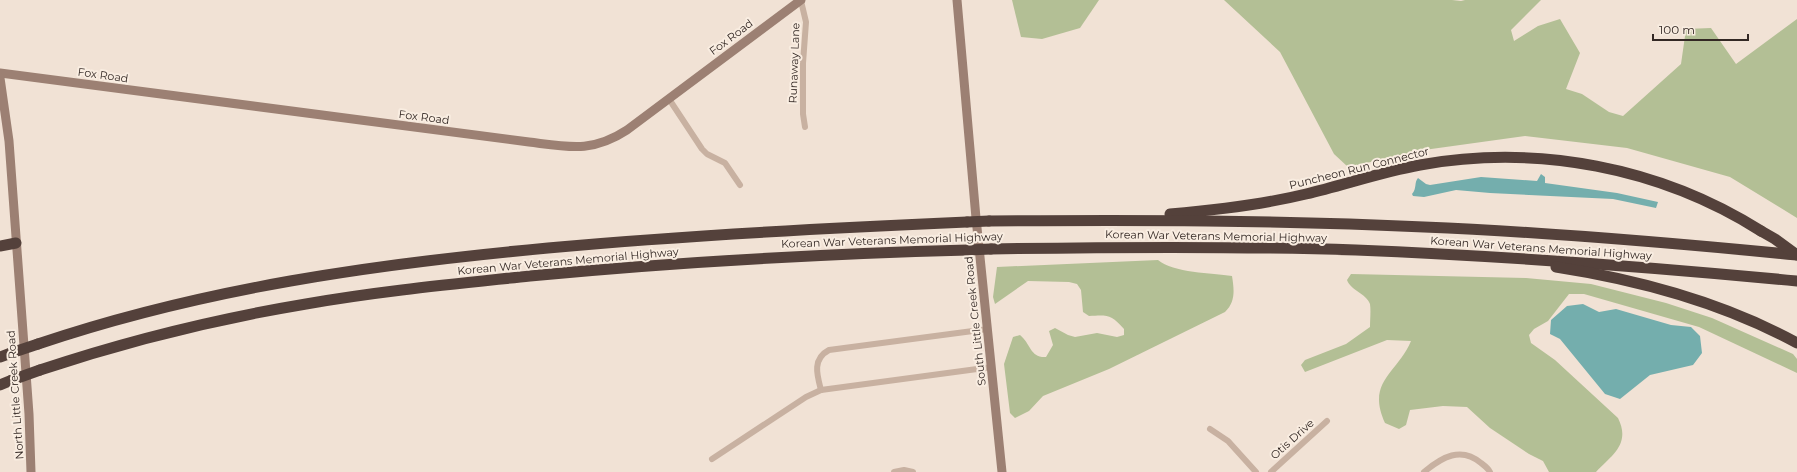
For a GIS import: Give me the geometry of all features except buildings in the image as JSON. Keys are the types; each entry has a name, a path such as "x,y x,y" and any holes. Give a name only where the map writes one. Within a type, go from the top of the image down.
{"highway":[{"name":"Puncheon Run Connector","path":"1098,220 1242,207 1307,194 1419,165 1461,159 1506,157 1571,161 1635,175 1668,186 1736,216 1797,255"},
{"name":"Korean War Veterans Memorial Highway","path":"0,357 120,318 264,284 353,270 502,252 757,231 989,221 1240,221 1426,227 1605,238 1797,255"},
{"path":"0,246 16,243"},
{"name":"Korean War Veterans Memorial Highway","path":"0,385 40,370 113,348 204,324 306,304 389,292 512,278 656,265 880,252 1134,247 1356,250 1612,264 1797,282"},
{"path":"1486,257 1590,272 1664,289 1726,310 1797,344"}],"street":[{"name":"Fox Road","path":"0,73 573,147 592,146 609,141 627,130 801,0"},
{"name":"Runaway Lane","path":"801,0 806,16 807,31 803,63 803,114 806,127"},
{"name":"South Little Creek Road","path":"957,0 976,218 1002,472"},
{"name":"North Little Creek Road","path":"0,78 9,141 29,414 31,472"},
{"path":"669,99 702,149 707,154 725,163 740,185"},
{"path":"821,390 817,362 820,356 829,350 988,329"},
{"path":"712,459 806,397 821,390 992,367"},
{"name":"Otis Drive","path":"1271,472 1327,421"},
{"path":"1210,429 1228,441 1256,472"},
{"path":"1424,472 1434,463 1450,455 1465,454 1476,459 1490,472"},
{"path":"894,472 904,470 913,472"}],"green space":[{"path":"1012,0 1099,0 1080,28 1042,39 1021,37"},
{"path":"1224,0 1541,0 1511,30 1514,41 1538,26 1560,19 1580,53 1566,89 1582,94 1609,112 1623,116 1681,64 1686,29 1711,28 1736,64 1797,19 1797,218 1730,177 1627,148 1525,136 1424,150 1348,167 1334,154 1280,52"},
{"path":"1158,260 1173,268 1193,272 1232,276 1233,300 1229,308 1225,312 1109,369 1043,396 1029,411 1015,418 1010,413 1004,364 1013,337 1020,335 1034,353 1041,357 1046,357 1053,345 1049,331 1055,328 1075,337 1097,333 1117,337 1124,335 1124,329 1116,320 1108,316 1089,316 1083,312 1081,290 1077,284 1069,282 1028,281 995,304 993,297 997,267"},
{"path":"1351,274 1526,278 1591,284 1666,303 1712,318 1793,354 1797,359 1797,373 1699,327 1584,294 1569,294 1548,321 1534,329 1529,335 1531,343 1555,360 1618,418 1622,435 1618,448 1596,472 1549,472 1543,461 1529,454 1490,428 1467,407 1443,406 1410,410 1406,425 1399,429 1385,423 1380,409 1379,397 1381,387 1411,341 1387,340 1305,372 1301,365 1305,360 1346,344 1370,327 1370,304 1365,297 1349,284 1347,280"}],"water":[{"path":"1541,174 1545,177 1545,183 1617,193 1658,202 1656,208 1613,199 1456,190 1424,197 1413,196 1412,194 1418,178 1430,185 1481,177 1537,181"},
{"path":"1583,304 1599,312 1616,309 1671,325 1691,327 1700,336 1702,353 1693,365 1650,375 1620,399 1605,394 1560,339 1550,334 1551,320 1567,306"}]}
